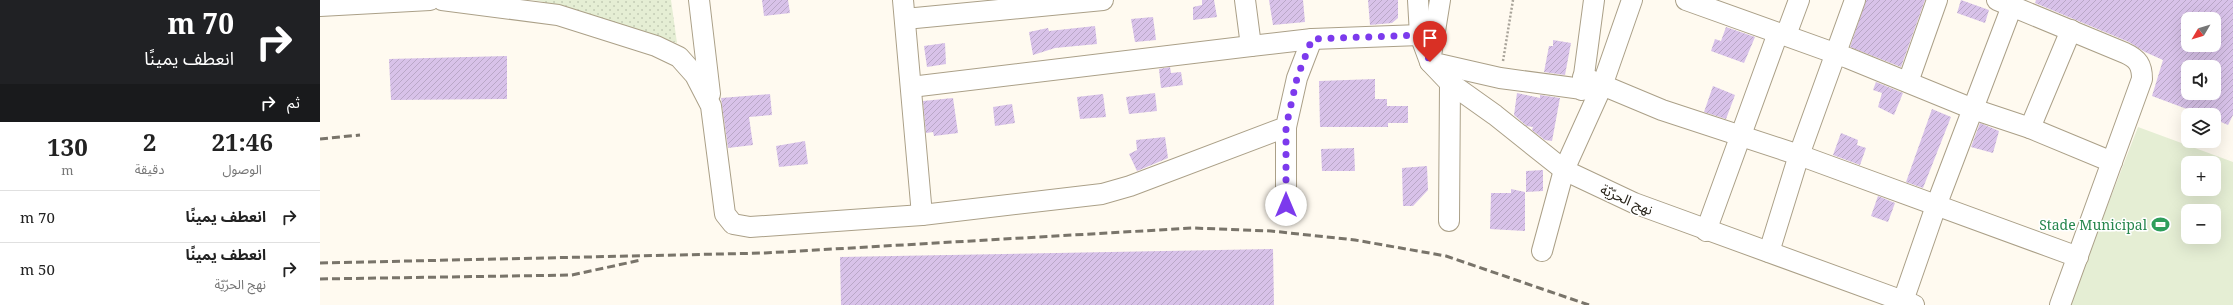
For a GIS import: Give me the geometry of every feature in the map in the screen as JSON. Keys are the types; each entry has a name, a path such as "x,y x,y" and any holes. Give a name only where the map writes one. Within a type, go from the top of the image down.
{"street":[{"path":"320,6 430,0"},
{"path":"442,0 558,15 656,46 679,57 695,76 711,106"},
{"path":"699,0 724,214 733,224 750,227 922,215 1102,194 1130,186 1286,127"},
{"path":"903,0 922,215"},
{"path":"905,19 1098,0"},
{"path":"1246,0 1251,46"},
{"name":"نهج الحرّيّة","path":"1418,0 1420,35 1430,62 1450,83 1495,115 1564,170 1634,203 1706,231 1769,252 1908,303"},
{"path":"1440,0 1430,62 1500,78 1582,83 1602,86 1662,110 1799,155 2078,257"},
{"path":"1542,251 1564,170 1582,83 1594,0"},
{"path":"1564,170 1602,86 1632,0"},
{"path":"1686,0 1836,53 1973,109 2030,128 2112,162"},
{"path":"1706,231 1782,34 1799,0"},
{"path":"1769,252 1799,155 1855,0"},
{"path":"1908,82 1937,0"},
{"path":"1908,303 1936,206 1973,109 2005,3 2125,53 2133,57 2140,65 2142,79 2060,305"},
{"path":"2030,128 2071,30"},
{"path":"911,87 1312,39 1420,35"},
{"path":"1286,205 1286,127 1297,78 1312,39"},
{"path":"1449,221 1450,83"}],"path":[{"path":"1500,78 1513,0"}],"green space":[{"path":"531,0 671,0 677,43 540,1"},
{"name":"Stade Municipal","path":"2138,127 2181,143 2181,148 2195,148 2217,156 2181,156 2181,196 2221,196 2221,158 2233,162 2233,305 2069,305"}],"building":[{"path":"762,0 788,0 790,13 764,16"},
{"path":"1202,0 1214,0 1217,17 1193,20 1193,7 1202,5"},
{"path":"1269,0 1303,0 1305,22 1273,25"},
{"path":"1368,0 1398,0 1398,18 1392,23 1370,25"},
{"path":"1866,0 1925,0 1901,67 1850,47"},
{"path":"1961,0 1989,10 1985,23 1957,13"},
{"path":"2036,0 2233,0 2233,115 2228,125 2221,122 2221,108 2184,108 2152,96 2163,60 2145,52 2129,42 2035,3"},
{"path":"1153,17 1156,40 1135,42 1131,19"},
{"path":"1095,26 1097,44 1055,48 1033,55 1029,32 1048,28 1049,31"},
{"path":"1726,27 1755,37 1744,63 1711,51 1715,39 1721,41"},
{"path":"1553,40 1571,43 1565,75 1544,72 1549,46 1553,46"},
{"path":"945,43 946,64 927,67 924,46"},
{"path":"507,56 507,99 391,100 389,59"},
{"path":"1170,67 1171,73 1181,72 1183,85 1161,88 1159,69"},
{"path":"1375,79 1375,99 1387,99 1387,106 1408,106 1408,123 1388,123 1388,127 1320,127 1319,81"},
{"path":"1876,82 1903,93 1894,115 1878,107 1882,93 1873,90"},
{"path":"1713,86 1735,95 1726,119 1704,112"},
{"path":"1155,93 1157,111 1129,114 1126,97"},
{"path":"1517,93 1540,98 1540,95 1560,98 1552,141 1545,140 1532,130 1533,127 1527,126 1514,115"},
{"path":"770,94 772,115 749,117 753,145 728,148 721,98"},
{"path":"1103,94 1106,117 1080,119 1077,97"},
{"path":"953,98 958,133 934,136 933,132 926,133 923,101"},
{"path":"1012,104 1015,123 995,126 993,107"},
{"path":"1932,109 1951,117 1923,188 1906,182"},
{"path":"1980,123 1999,131 1993,153 1971,147"},
{"path":"1841,133 1858,140 1857,145 1866,148 1860,165 1833,155"},
{"path":"1165,137 1168,158 1137,171 1129,154 1137,150 1136,140"},
{"path":"805,141 808,164 779,167 776,146"},
{"path":"1354,148 1355,171 1322,171 1321,149"},
{"path":"1427,166 1428,190 1413,206 1403,206 1402,168"},
{"path":"1543,170 1543,191 1526,192 1526,171"},
{"path":"1511,189 1525,192 1525,231 1490,229 1491,193 1511,193"},
{"path":"1878,196 1895,203 1888,222 1871,216"},
{"path":"1273,249 1274,305 841,305 840,257"}],"railway":[{"path":"320,139 360,135"},
{"path":"320,263 765,253 1193,228 1271,231 1355,240 1446,256 1589,305"},
{"path":"320,279 572,275 641,260"}],"place":[{"name":"Stade Municipal","path":"2160,224"}],"route":[{"path":"1286,205 1286,127 1297,78 1312,39 1420,35 1430,62"}]}
